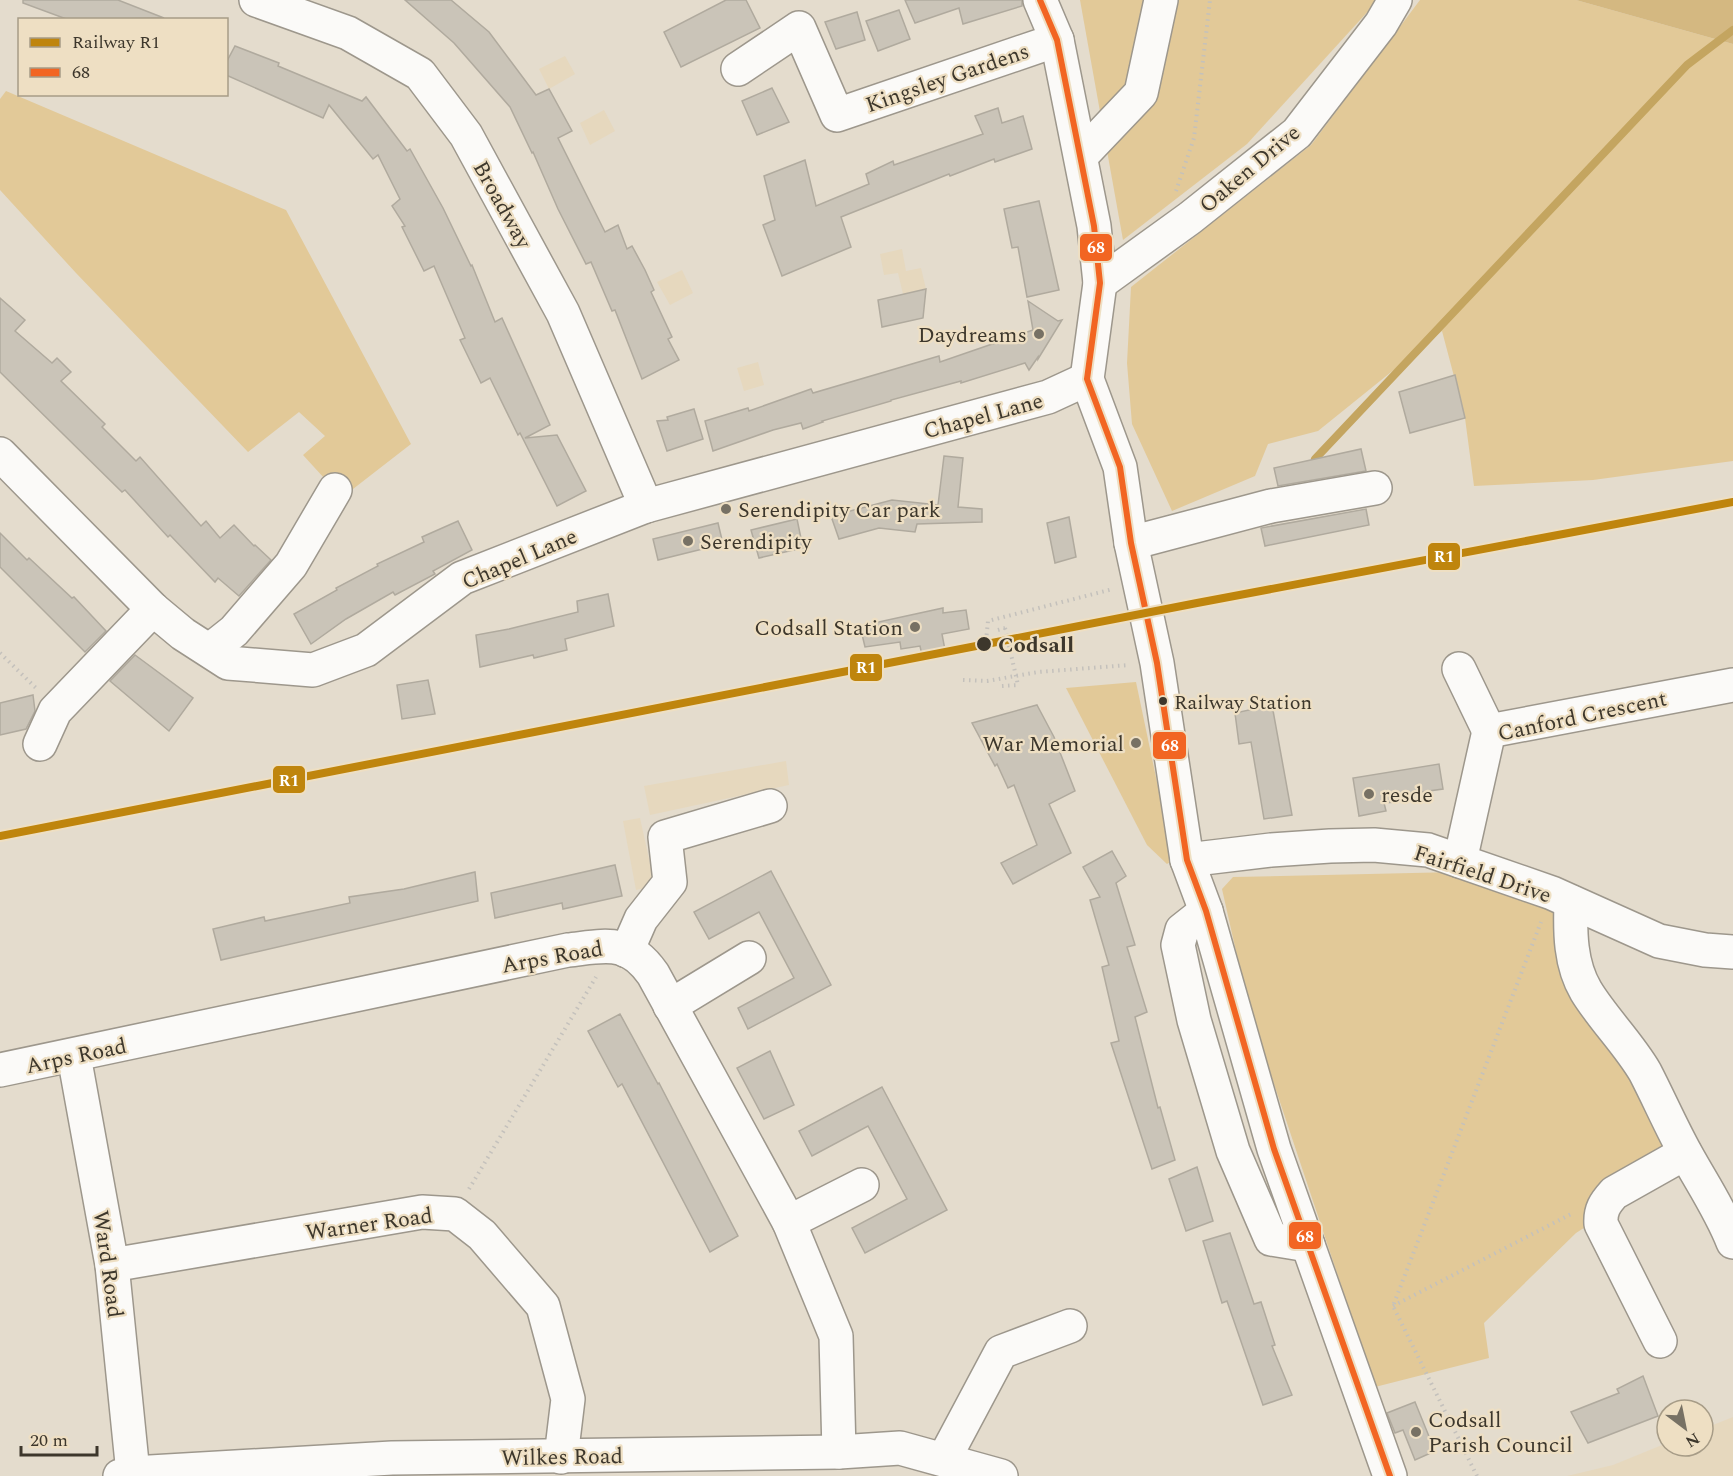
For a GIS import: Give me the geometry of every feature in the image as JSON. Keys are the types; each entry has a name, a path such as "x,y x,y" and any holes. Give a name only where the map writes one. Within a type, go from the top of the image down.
{"street":[{"name":"Broadway","path":"256,0 348,33 420,74 466,135 563,313 646,506"},
{"path":"1040,0 1057,40 1094,226 1100,283 1087,379 1120,467 1131,543 1157,663 1187,860 1206,911 1274,1149 1390,1476"},
{"path":"1081,156 1141,93 1161,0"},
{"name":"Oaken Drive","path":"1100,283 1190,218 1297,133 1381,24 1395,0"},
{"name":"Kingsley Gardens","path":"738,69 799,28 837,114 1057,40"},
{"name":"Chapel Lane","path":"0,454 153,609 183,634 228,663 313,670 366,650 462,578 646,506 1048,397 1087,379"},
{"path":"1131,543 1271,506 1375,488"},
{"path":"210,650 234,631 291,565 335,490"},
{"path":"40,744 55,711 153,609"},
{"path":"1459,669 1489,731"},
{"name":"Canford Crescent","path":"1460,861 1489,731 1733,684"},
{"path":"621,948 670,882 665,837 770,806"},
{"name":"Fairfield Drive","path":"1187,860 1271,850 1374,845 1428,850 1561,897 1659,942 1705,950 1733,951"},
{"path":"1561,897 1573,952 1585,989 1644,1072 1730,1235"},
{"name":"Arps Road","path":"0,1070 568,950 621,948 642,959 789,1222 836,1336 839,1452"},
{"path":"670,1006 748,958"},
{"name":"Ward Road","path":"74,1056 112,1264 126,1474"},
{"path":"1660,1341 1601,1224 1600,1213 1614,1193 1685,1152"},
{"path":"789,1222 862,1185"},
{"name":"Warner Road","path":"112,1264 422,1212 454,1214 482,1235 543,1306 568,1399 561,1456"},
{"path":"944,1459 1002,1352 1070,1326"},
{"name":"Wilkes Road","path":"126,1474 391,1467 561,1456 839,1452 900,1448 1001,1476"}],"path":[{"path":"1194,138 1210,0"},
{"path":"986,641 988,621 1139,582"},
{"path":"998,630 1005,628 1018,685 1002,686"},
{"path":"963,680 987,681 1038,672 1157,663"},
{"path":"1477,1476 1392,1306 1561,897"},
{"path":"454,1214 621,948"},
{"path":"1392,1306 1579,1210"}],"shaded area":[{"path":"1080,0 1375,0 1371,8 1247,144 1123,240"},
{"path":"1420,0 1576,0 1733,44 1733,461 1593,480 1474,486 1465,418 1442,331 1318,431 1268,444 1255,476 1172,511 1132,424 1127,363 1131,287 1311,145"},
{"path":"1576,0 1733,0 1733,44"},
{"path":"565,56 575,74 549,89 539,69"},
{"path":"6,91 286,210 411,444 344,496 335,490 303,455 325,436 299,412 248,452 76,273 0,190 0,99"},
{"path":"604,110 615,131 590,145 580,123"},
{"path":"902,249 906,271 921,268 926,289 903,294 898,273 884,275 880,254"},
{"path":"682,270 693,293 670,305 657,282"},
{"path":"758,362 764,385 744,391 737,368"},
{"path":"1136,682 1173,860 1167,864 1147,845 1066,688"},
{"path":"786,761 789,785 650,815 644,786"},
{"path":"640,818 655,886 636,890 623,821"},
{"path":"1456,872 1564,914 1668,1154 1590,1224 1576,1233 1484,1323 1489,1358 1375,1387 1249,1009 1222,889 1233,877"},
{"path":"1733,1417 1733,1476 1567,1476 1613,1465 1655,1448 1655,1458 1715,1458 1715,1424"}],"building":[{"path":"23,0 118,0 164,18 64,18 23,3"},
{"path":"405,0 451,0 489,32 536,95 549,89 572,131 558,138 605,232 618,225 627,249 632,246 654,290 651,292 672,337 668,339 679,360 642,379 615,310 612,311 591,262 586,264 510,107 454,43"},
{"path":"726,0 746,0 760,28 681,67 664,32"},
{"path":"905,0 1022,0 1022,6 963,24 959,8 915,23"},
{"path":"899,10 910,39 878,51 866,21"},
{"path":"857,12 865,40 836,49 825,22"},
{"path":"235,46 279,63 278,66 362,101 366,97 407,151 410,149 472,265 495,322 502,318 550,425 525,438 557,435 586,491 557,506 490,378 481,383 460,340 465,338 434,266 424,271 402,227 405,226 392,206 400,199 378,155 373,159 329,105 323,118 228,76 228,59"},
{"path":"772,88 789,122 757,135 742,101"},
{"path":"998,108 1002,123 1023,116 1032,149 995,162 994,159 950,176 949,174 841,217 851,247 782,276 763,225 775,220 764,176 805,160 816,206 869,184 866,174 893,161 894,165 983,134 975,116"},
{"path":"1039,201 1059,290 1027,297 1018,247 1012,248 1004,209"},
{"path":"926,289 923,318 882,327 878,300"},
{"path":"0,298 25,320 15,331 52,363 57,358 71,372 61,381 105,424 102,427 136,461 140,457 201,526 206,521 220,538 234,525 271,560 239,596 218,578 215,582 170,535 168,537 125,490 122,492 0,372"},
{"path":"1028,301 1058,321 1062,320 1029,370 1025,363 961,383 961,381 891,400 803,429 801,423 773,430 713,451 705,421 748,408 749,411 811,389 813,393 939,356 940,362 1033,330"},
{"path":"1455,375 1465,418 1410,433 1399,392"},
{"path":"694,409 703,439 667,451 657,421 668,420 667,417"},
{"path":"1361,449 1366,471 1278,486 1274,468"},
{"path":"944,456 963,458 958,507 982,509 982,522 917,524 915,532 879,528 839,539 831,516 892,500 938,505"},
{"path":"1366,509 1369,525 1265,546 1261,528"},
{"path":"1069,517 1076,557 1055,563 1047,523"},
{"path":"797,519 803,548 759,558 751,530"},
{"path":"458,521 472,550 433,571 435,574 395,595 393,592 346,619 311,644 294,614 378,566 377,564 424,542 422,537"},
{"name":"Serendipity","path":"718,523 723,544 658,560 653,539"},
{"path":"0,533 27,560 29,558 72,598 74,597 106,631 85,652 0,567"},
{"path":"608,594 614,626 565,639 567,650 480,667 476,635 578,612 577,601"},
{"name":"Codsall Station","path":"943,608 943,613 966,610 969,629 942,634 945,650 922,655 920,646 901,649 900,642 865,647 860,626"},
{"path":"135,655 193,698 169,731 110,681"},
{"path":"428,680 435,714 402,719 397,685"},
{"path":"33,695 35,711 26,729 0,735 0,703"},
{"path":"1037,705 1054,737 1075,791 1049,804 1071,853 1013,884 1001,863 1037,845 1014,785 1008,788 997,764 995,766 972,723"},
{"path":"1272,705 1292,815 1264,819 1251,742 1239,744 1235,713"},
{"path":"1439,764 1443,789 1414,793 1407,801 1384,803 1386,811 1359,816 1353,778"},
{"path":"1112,851 1126,876 1116,883 1135,945 1127,947 1147,1012 1135,1017 1158,1108 1160,1107 1175,1160 1152,1169 1111,1043 1119,1041 1102,967 1109,965 1090,900 1100,897 1083,867"},
{"path":"615,865 622,896 563,909 562,903 495,918 491,893"},
{"path":"771,871 831,985 748,1029 738,1008 794,978 759,912 709,939 694,912"},
{"path":"475,872 478,901 221,960 213,929 264,917 265,921 350,903 349,897 404,889"},
{"path":"620,1014 659,1083 738,1236 710,1252 622,1084 618,1087 588,1031"},
{"path":"770,1051 794,1105 764,1119 737,1068"},
{"path":"882,1087 947,1210 865,1253 852,1228 907,1199 868,1126 812,1156 799,1131"},
{"path":"1197,1167 1213,1221 1186,1231 1169,1179"},
{"path":"1230,1233 1254,1304 1261,1302 1275,1345 1272,1346 1292,1395 1263,1405 1227,1301 1222,1303 1203,1241"},
{"path":"1643,1376 1655,1408 1655,1417 1588,1443 1571,1412 1619,1393 1617,1389"},
{"name":"Codsall Parish Council","path":"1415,1402 1435,1451 1415,1460 1403,1430 1395,1433 1387,1413"}],"waterway":[{"path":"1315,459 1687,65 1733,30"}],"rail line":[{"name":"R1","path":"0,836 1197,603 1733,502"}],"transit line":[{"name":"68","path":"1040,0 1057,40 1094,226 1100,283 1087,379 1120,467 1131,543 1157,663 1187,860 1206,911 1274,1149 1390,1476"}],"place":[{"name":"Daydreams","path":"1039,334"},
{"name":"Serendipity Car park","path":"726,509"},
{"name":"Serendipity","path":"688,541"},
{"name":"Codsall Station","path":"915,627"},
{"name":"Codsall","path":"984,644"},
{"name":"Railway Station","path":"1163,701"},
{"name":"War Memorial","path":"1136,743"},
{"name":"resde","path":"1369,794"},
{"name":"Codsall Parish Council","path":"1416,1432"}]}
